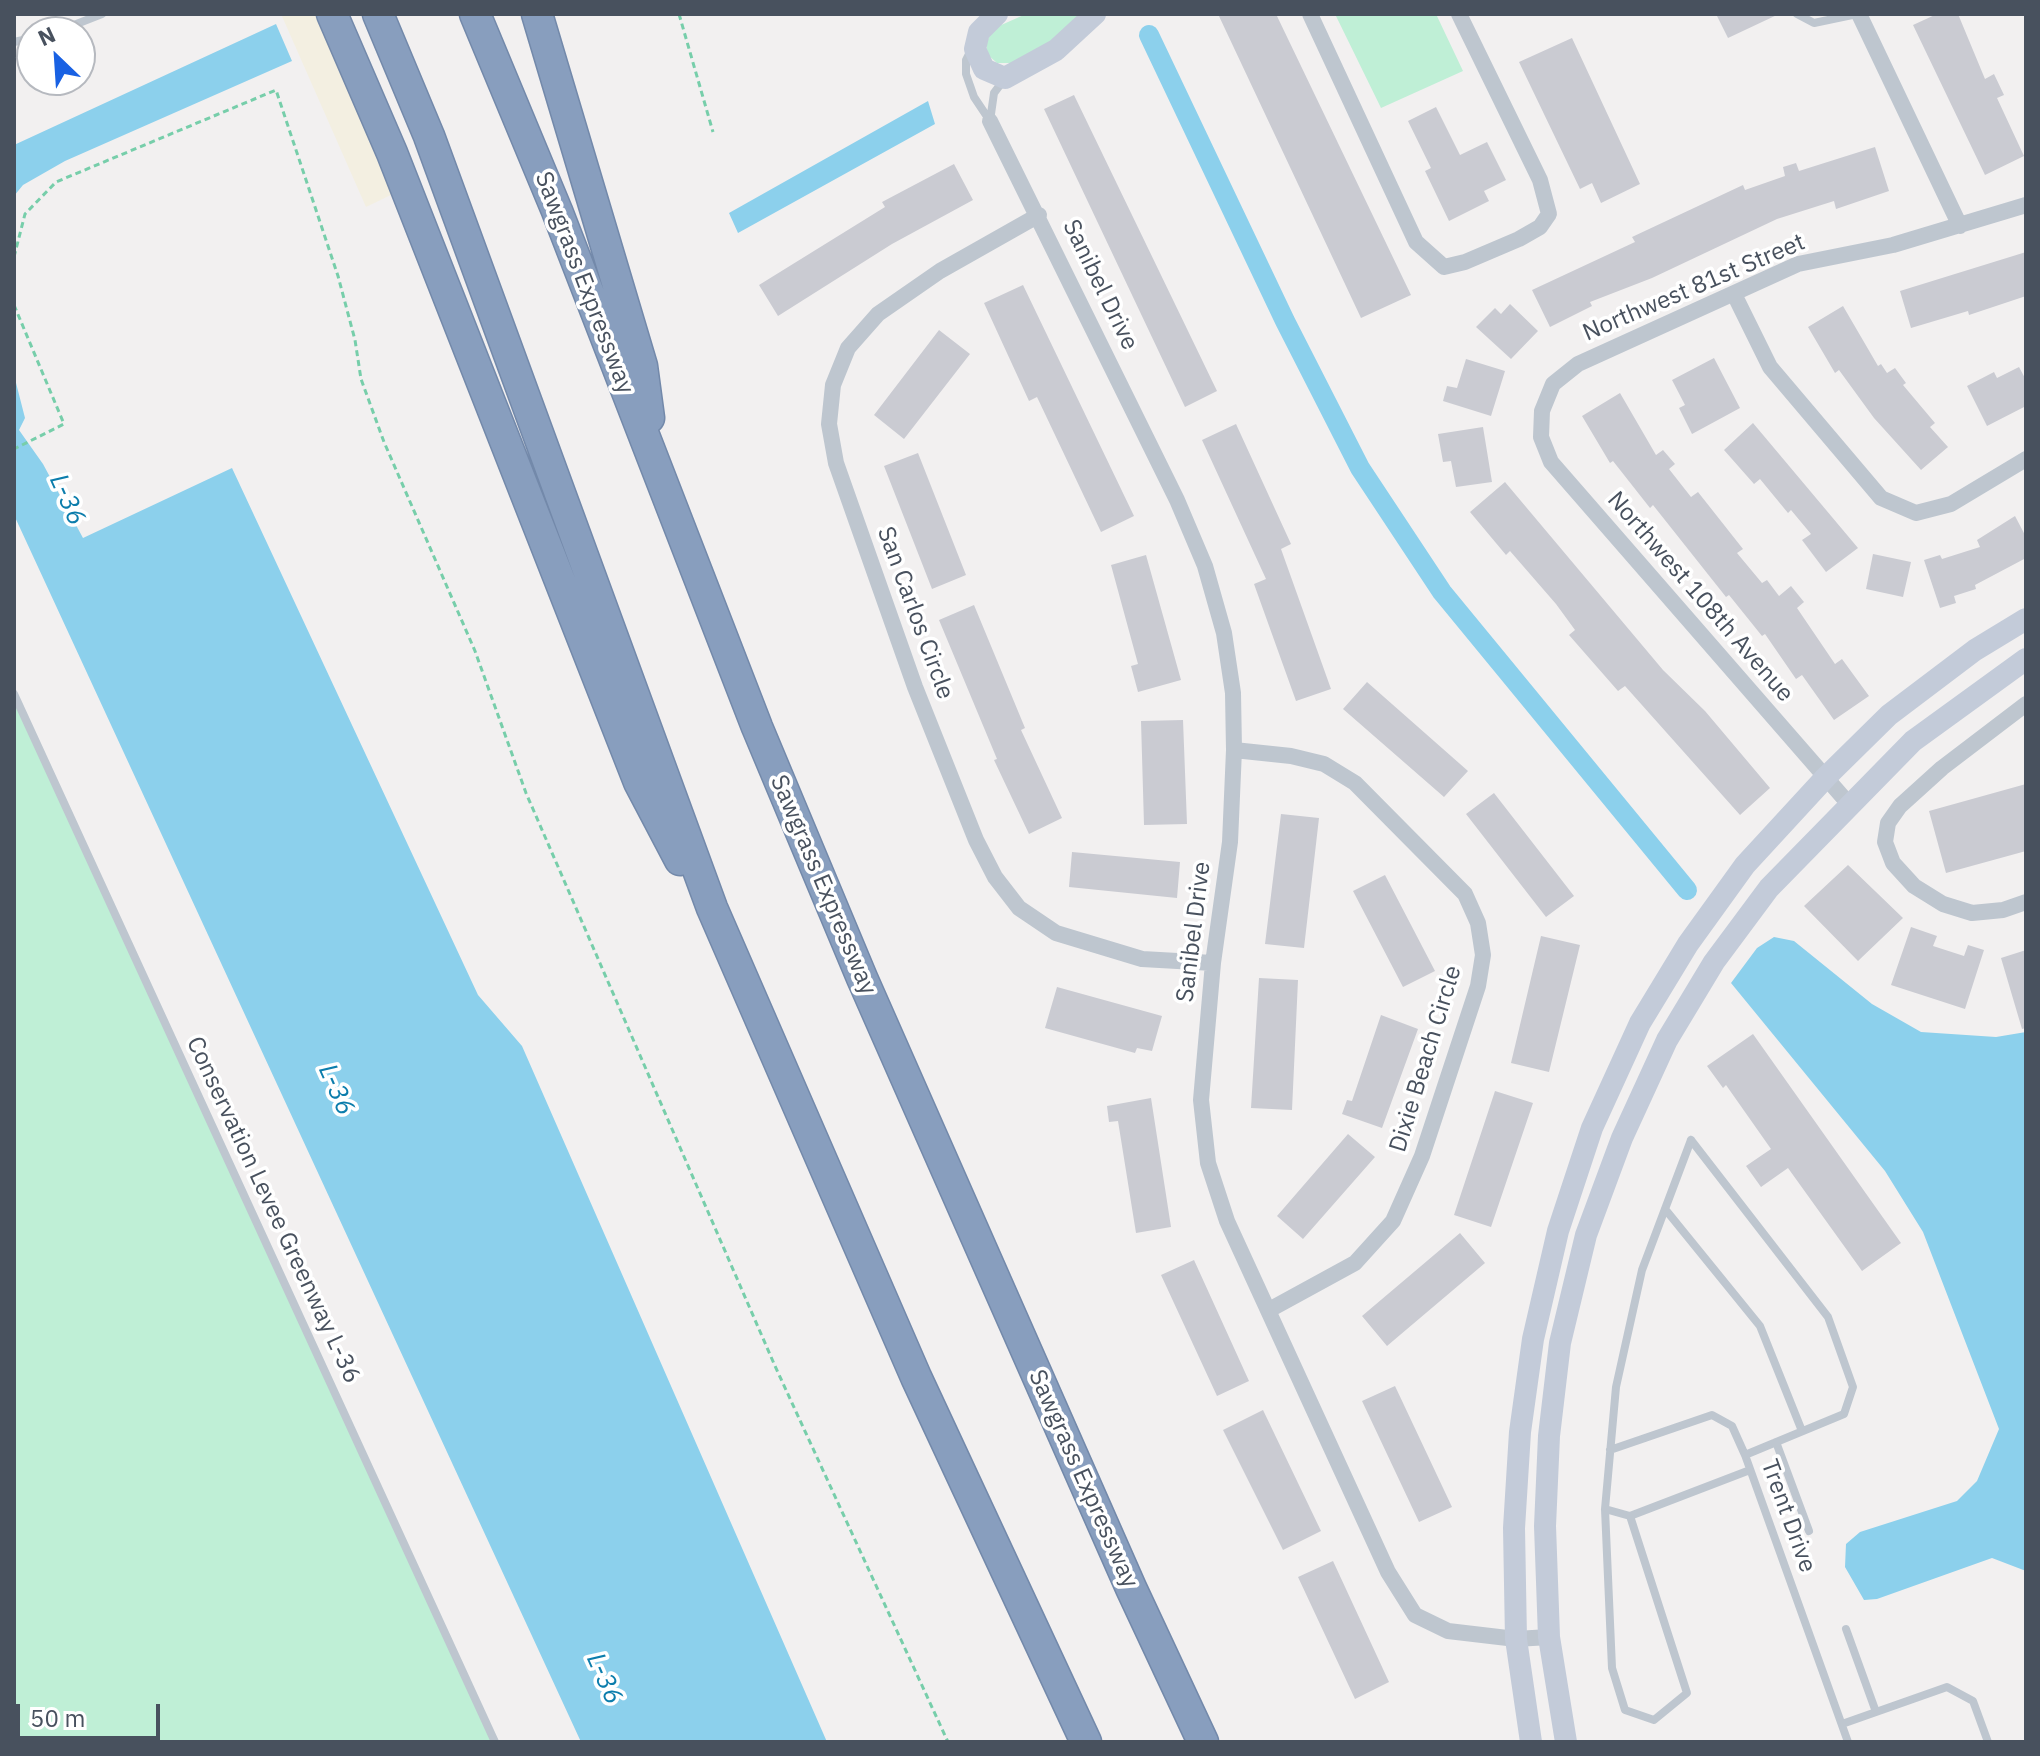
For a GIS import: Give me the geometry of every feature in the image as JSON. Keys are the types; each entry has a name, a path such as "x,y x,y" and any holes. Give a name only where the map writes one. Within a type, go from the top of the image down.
{"highway":[{"path":"332,14 392,153 639,782 667,842 712,908"},
{"path":"378,14 429,136 712,908 916,1377 1086,1742"},
{"name":"Sawgrass Expressway","path":"475,14 557,211 656,472 862,978 1131,1588 1203,1742"},
{"path":"537,14 642,366 656,472"}],"street":[{"path":"997,14 987,21 976,42 978,60 984,69 1005,78 1056,50 1095,14"},
{"path":"1310,14 1416,242 1444,267 1465,262 1519,239 1540,227 1549,214 1540,180 1459,14"},
{"path":"1858,14 1960,226"},
{"name":"Sanibel Drive","path":"990,121 1177,500 1205,566 1224,633 1233,693 1230,842 1213,963 1201,1100 1208,1163 1227,1221 1388,1572 1415,1615 1448,1631 1516,1639 1549,1637"},
{"name":"Northwest 81st Street","path":"1542,411 1553,384 1578,364 1798,264 1893,245 2026,205"},
{"name":"San Carlos Circle","path":"1039,215 940,271 878,314 848,348 833,385 829,424 836,463 915,687 976,840 995,877 1019,908 1056,933 1142,959 1213,963"},
{"path":"1734,294 1770,367 1881,498 1916,513 1951,504 2026,459"},
{"name":"Northwest 108th Avenue","path":"1542,411 1541,437 1551,462 1848,803"},
{"path":"1531,1742 1516,1639 1514,1528 1520,1432 1533,1339 1558,1231 1592,1128 1640,1023 1688,944 1745,865 1826,777 1889,715 1975,650 2026,619"},
{"path":"1566,1742 1549,1637 1545,1526 1549,1436 1560,1343 1582,1250 1622,1138 1660,1054 1714,962 1769,888 1848,803 1913,741 2026,659"},
{"path":"2026,704 1942,768 1900,806 1888,823 1885,842 1893,863 1914,886 1943,904 1972,913 2003,910 2026,902"},
{"name":"Dixie Beach Circle","path":"1234,750 1291,756 1324,764 1355,783 1465,894 1478,923 1483,955 1478,986 1431,1127 1408,1193 1393,1221 1355,1263 1269,1310"}],"lane":[{"path":"1797,14 1814,23 1858,14"},
{"name":"Sanibel Drive","path":"976,42 966,60 966,74 974,97 990,121"},
{"path":"990,121 994,93 1005,78"},
{"name":"Conservation Levee Greenway L-36","path":"14,694 495,1742"},
{"path":"1630,1516 1687,1693 1654,1720 1625,1710 1612,1668 1605,1509 1616,1387 1639,1285 1691,1140 1828,1317 1853,1387 1844,1414 1745,1455"},
{"path":"1665,1209 1760,1326 1802,1431"},
{"name":"Trent Drive","path":"1610,1450 1712,1415 1732,1426 1848,1742"},
{"path":"1776,1442 1809,1531"},
{"path":"1605,1509 1630,1516 1750,1470"},
{"path":"1846,1629 1876,1712"},
{"path":"1842,1724 1947,1687 1973,1701 1984,1741"}],"path":[{"path":"679,14 713,132"},
{"path":"14,257 25,214 56,182 276,90 291,145 338,276 355,340 361,379 384,442 475,651 526,793 775,1366 948,1742"},
{"path":"14,305 64,424 14,449"}],"green space":[{"path":"1026,14 1083,14 1057,38 1013,63 997,63 988,55 986,44 990,35 999,26"},
{"path":"1335,14 1436,14 1463,71 1381,108"},
{"path":"14,694 495,1742 14,1742"}],"sand":[{"path":"281,14 321,14 395,193 366,207"}],"water":[{"path":"276,24 292,61 65,161 23,185 14,196 14,145"},
{"path":"928,101 935,124 738,233 729,213"},
{"name":"L-36","path":"14,375 25,418 19,430 43,464 83,538 232,468 478,995 522,1046 827,1742 581,1742 14,515"},
{"path":"1774,937 1794,941 1872,1004 1921,1032 1996,1037 2026,1032 2026,1571 1992,1558 1877,1599 1864,1600 1845,1567 1846,1544 1860,1532 1957,1501 1977,1481 1999,1429 1923,1232 1885,1171 1731,983 1757,948"}],"building":[{"path":"1218,14 1276,14 1411,295 1361,318"},
{"path":"1716,14 1779,14 1728,38"},
{"path":"1937,14 1958,14 1985,79 1994,74 2004,95 1997,98 2024,156 1985,175 1913,25"},
{"path":"1572,38 1640,184 1601,203 1592,183 1580,189 1519,62"},
{"path":"1074,95 1217,391 1185,407 1044,109"},
{"path":"1436,107 1460,155 1487,142 1506,180 1484,191 1489,201 1449,221 1425,171 1431,168 1408,121"},
{"path":"1875,147 1889,191 1836,209 1834,201 1777,219 1652,278 1590,302 1592,306 1550,327 1532,290 1635,242 1632,237 1743,185 1745,190 1785,176 1783,167 1796,163 1799,171"},
{"path":"954,164 973,200 892,244 778,316 759,285 885,207 882,202"},
{"path":"2026,252 2026,296 1969,315 1968,311 1911,328 1900,291"},
{"path":"1023,285 1134,516 1101,532 1037,397 1029,401 984,303"},
{"path":"1510,304 1538,331 1511,359 1476,327 1495,308 1501,314"},
{"path":"1843,306 1878,366 1881,364 1887,373 1895,368 1906,383 1903,385 1935,423 1930,427 1948,447 1921,470 1874,418 1839,370 1835,373 1808,327"},
{"path":"939,330 970,354 904,439 874,415"},
{"path":"1714,358 1740,408 1692,434 1679,408 1685,405 1672,380"},
{"path":"1466,359 1505,371 1491,416 1443,401 1447,386 1457,388"},
{"path":"2019,367 2026,380 2026,406 1987,426 1967,386 1994,372 1997,378"},
{"path":"1620,393 1656,455 1663,450 1675,464 1669,469 1691,497 1698,492 1743,549 1737,553 1762,583 1767,580 1779,596 1791,586 1804,602 1797,608 1835,664 1842,659 1869,696 1834,720 1802,675 1796,679 1765,634 1762,636 1729,595 1726,597 1653,505 1650,508 1613,461 1610,463 1582,416"},
{"path":"1753,423 1858,548 1826,572 1802,540 1811,534 1791,510 1788,513 1760,479 1754,484 1724,450"},
{"path":"1236,424 1291,544 1281,549 1331,689 1296,701 1254,584 1266,579 1202,440"},
{"path":"1483,427 1492,482 1456,487 1451,461 1443,462 1438,434"},
{"path":"918,453 966,575 932,589 884,466"},
{"path":"1505,482 1663,670 1705,711 1770,788 1740,815 1625,686 1618,691 1569,635 1575,630 1556,604 1510,551 1506,555 1470,512"},
{"path":"2015,516 2026,537 2026,558 1975,585 1976,589 1954,596 1956,603 1940,608 1924,560 1940,555 1942,559 1980,547 1977,540"},
{"path":"1873,554 1911,562 1903,597 1866,589"},
{"path":"1146,555 1181,680 1138,692 1131,666 1138,664 1111,565"},
{"path":"974,605 1025,728 1021,730 1062,818 1029,834 994,760 997,759 939,620"},
{"path":"1367,682 1468,771 1444,797 1343,709"},
{"path":"1183,720 1187,824 1144,825 1141,721"},
{"path":"2026,784 2026,851 1946,873 1929,811"},
{"path":"1494,793 1574,896 1546,917 1466,814"},
{"path":"1281,814 1319,818 1304,948 1265,944"},
{"path":"1072,852 1180,862 1177,898 1069,887"},
{"path":"1848,865 1903,918 1858,961 1804,906"},
{"path":"1385,875 1435,971 1403,987 1353,891"},
{"path":"1911,927 1937,936 1933,946 1964,956 1968,945 1984,950 1965,1009 1891,985"},
{"path":"1541,936 1580,945 1549,1072 1511,1063"},
{"path":"2026,950 2026,1028 2022,1029 2001,958"},
{"path":"1259,978 1298,980 1292,1110 1251,1108"},
{"path":"1057,987 1162,1016 1152,1051 1137,1048 1135,1053 1045,1028"},
{"path":"1381,1015 1418,1029 1382,1128 1342,1114 1347,1100 1352,1101"},
{"path":"1753,1034 1901,1243 1862,1271 1788,1168 1761,1187 1746,1166 1771,1149 1726,1085 1723,1088 1707,1066"},
{"path":"1495,1091 1533,1103 1491,1227 1454,1215"},
{"path":"1151,1098 1171,1227 1136,1233 1118,1121 1109,1122 1107,1106"},
{"path":"1348,1134 1375,1157 1303,1239 1277,1216"},
{"path":"1460,1233 1485,1263 1387,1346 1362,1316"},
{"path":"1194,1260 1249,1381 1217,1396 1161,1275"},
{"path":"1395,1386 1452,1507 1419,1522 1362,1401"},
{"path":"1263,1410 1321,1531 1283,1550 1223,1430"},
{"path":"1333,1561 1389,1682 1355,1699 1298,1577"}],"waterway":[{"path":"1149,35 1285,321 1360,468 1442,592 1687,890"}]}
